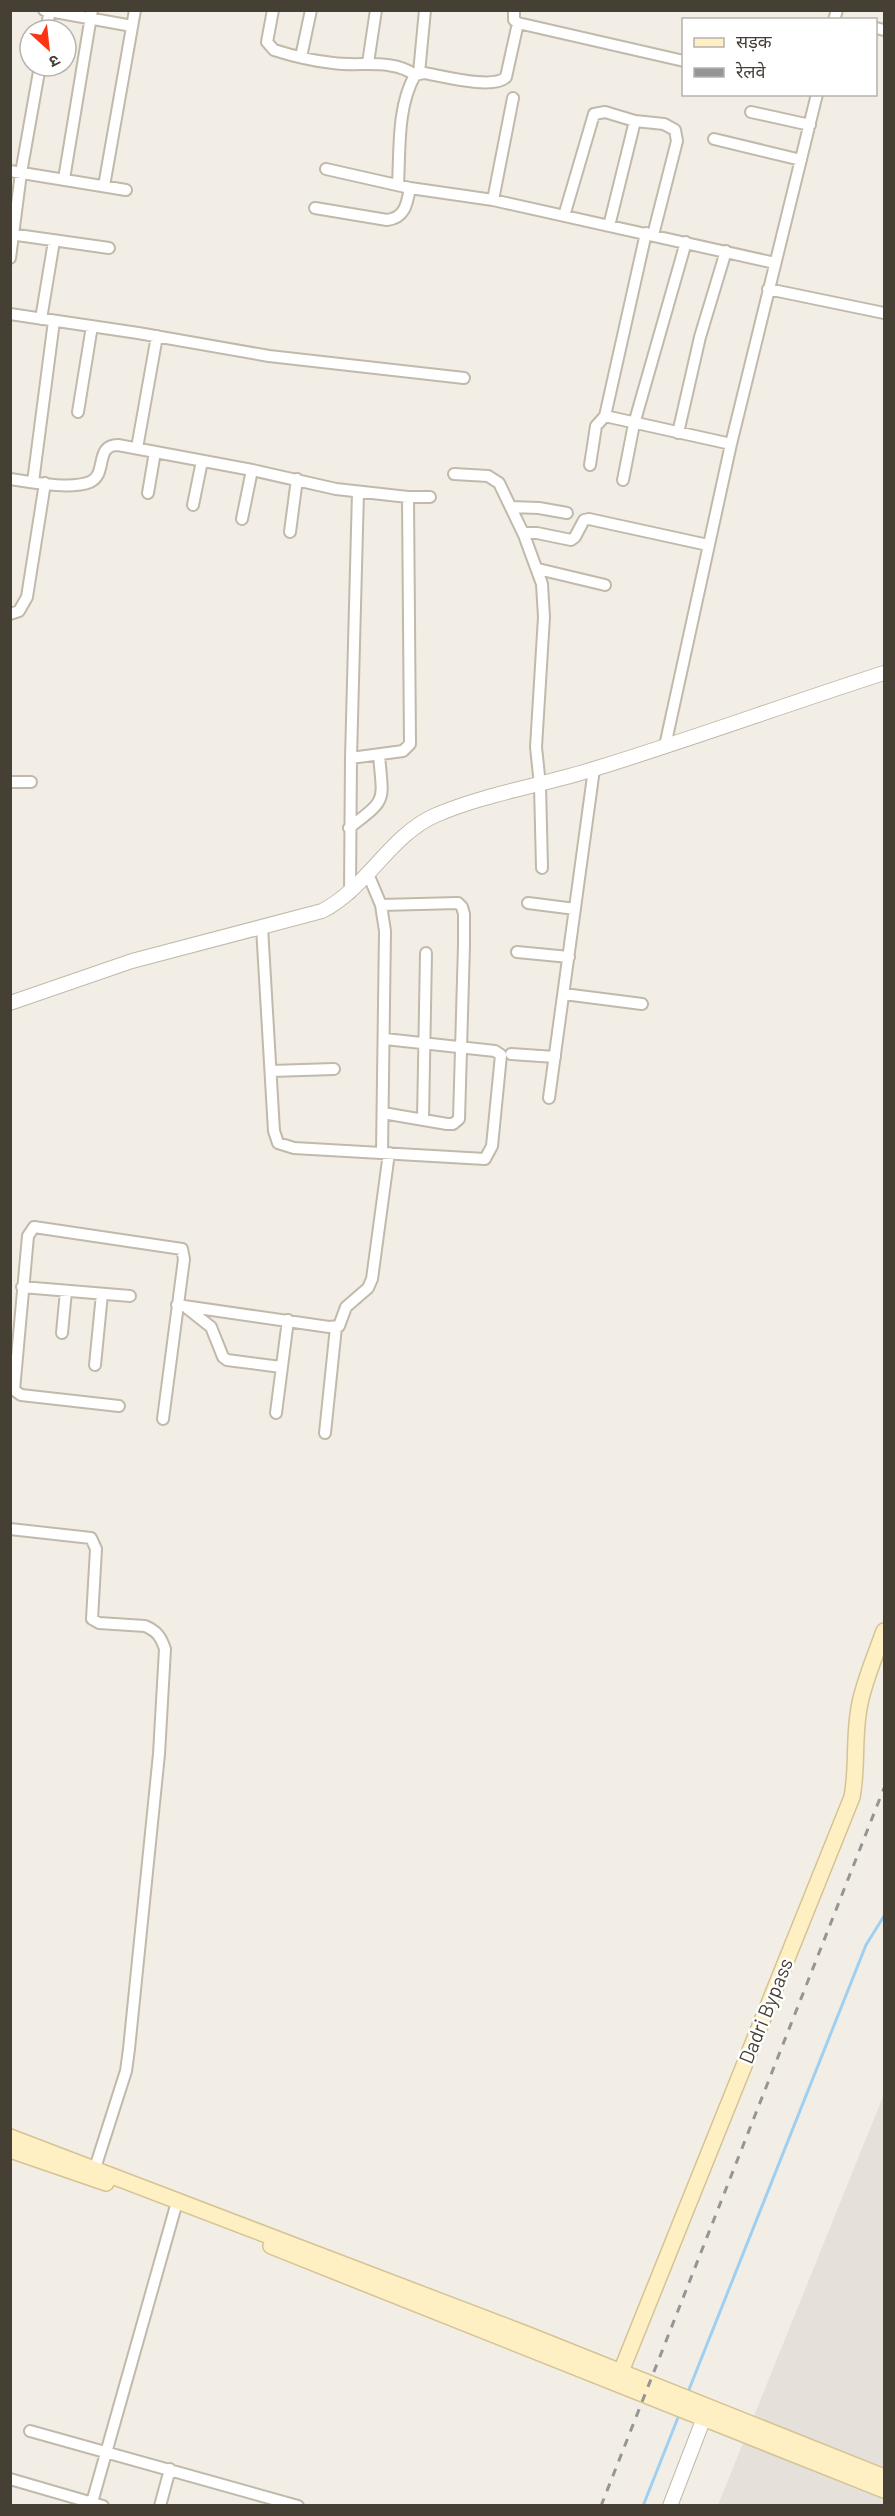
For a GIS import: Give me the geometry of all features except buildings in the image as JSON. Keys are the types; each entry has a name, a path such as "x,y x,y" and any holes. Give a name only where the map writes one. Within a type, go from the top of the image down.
{"main road":[{"name":"Dadri Bypass","path":"619,2378 852,1797 856,1771 860,1702 885,1631"},
{"path":"10,2137 95,2168 619,2378"},
{"path":"10,2151 176,2209 706,2412 885,2477"},
{"path":"706,2412 885,2490"}],"street":[{"path":"104,186 135,10"},
{"path":"273,10 267,35 269,46 274,50 335,64 368,63 404,69 417,74 484,82 504,80 509,69 518,23"},
{"path":"301,57 311,10"},
{"path":"368,63 376,10"},
{"path":"398,185 403,110 406,92 417,74 425,10"},
{"path":"514,10 514,20 518,23 682,61"},
{"path":"48,11 91,15 132,26"},
{"path":"64,179 91,15"},
{"path":"10,258 16,172 37,78"},
{"path":"665,746 731,444 817,96"},
{"path":"493,201 513,98"},
{"path":"564,216 594,114 605,112 635,121 670,126 676,133 677,141 670,176 650,234 605,416 596,426 590,465"},
{"path":"751,112 810,125"},
{"path":"609,226 635,121"},
{"path":"714,139 801,160"},
{"path":"326,169 410,188 493,201 776,263"},
{"path":"16,172 126,190"},
{"path":"315,208 394,220 406,208 410,188"},
{"path":"13,234 109,248"},
{"path":"41,319 54,241"},
{"path":"623,480 634,424 686,242"},
{"path":"678,433 700,337 726,251"},
{"path":"768,289 885,313"},
{"path":"10,314 157,336 269,356 464,378"},
{"path":"33,482 54,321"},
{"path":"78,412 92,326"},
{"path":"137,448 157,336"},
{"path":"605,416 731,444"},
{"path":"10,479 45,483 88,483 98,475 104,451 108,447 118,445 358,492 430,497"},
{"path":"148,492 155,452"},
{"path":"193,505 202,461"},
{"path":"242,519 252,470"},
{"path":"454,474 488,476 496,480 511,507 538,568 544,603 536,747 540,785 542,868"},
{"path":"291,532 297,479"},
{"path":"10,614 24,606 27,597 45,483"},
{"path":"350,893 349,828 358,492"},
{"path":"351,758 403,750 410,741 408,497"},
{"path":"511,507 539,508 567,513"},
{"path":"523,533 534,532 571,540 584,520 589,519 708,545"},
{"path":"538,568 604,585"},
{"path":"10,1003 132,961 322,911 350,893 416,826 436,815 477,801 594,769 885,673"},
{"path":"349,828 376,807 381,799 379,755"},
{"path":"549,1098 594,769"},
{"path":"10,782 31,782"},
{"path":"324,1433 336,1327 347,1306 371,1284 385,1153 383,1113 385,931 381,905 368,874"},
{"path":"381,905 452,902 462,907 463,1047 459,1119 453,1124 383,1113"},
{"path":"528,903 575,909"},
{"path":"262,927 274,1131 281,1146 480,1160 488,1156 492,1146 501,1055 495,1051 385,1039"},
{"path":"517,952 569,957"},
{"path":"423,1120 426,953"},
{"path":"564,994 642,1004"},
{"path":"512,1054 555,1057"},
{"path":"271,1071 334,1069"},
{"path":"119,1406 16,1393 13,1384 22,1287 28,1236 34,1227 178,1248 183,1253 180,1305 163,1419"},
{"path":"22,1287 130,1296"},
{"path":"62,1333 66,1291"},
{"path":"95,1365 102,1294"},
{"path":"180,1305 336,1327"},
{"path":"180,1305 201,1317 211,1327 226,1360 281,1367"},
{"path":"276,1413 288,1320"},
{"path":"10,1529 91,1538 96,1549 92,1619 99,1623 145,1626 160,1636 165,1649 159,1754 129,2049 126,2071 95,2168"},
{"path":"10,2479 95,2505 107,2453 176,2209"},
{"path":"670,2505 706,2412"},
{"path":"30,2431 298,2505"},
{"path":"160,2505 170,2469"}],"shaded area":[{"path":"884,2094 884,2505 718,2505"}],"waterway":[{"path":"688,2392 866,1945 884,1916"},
{"path":"643,2506 679,2415"}],"railway":[{"path":"601,2506 884,1788"}]}
